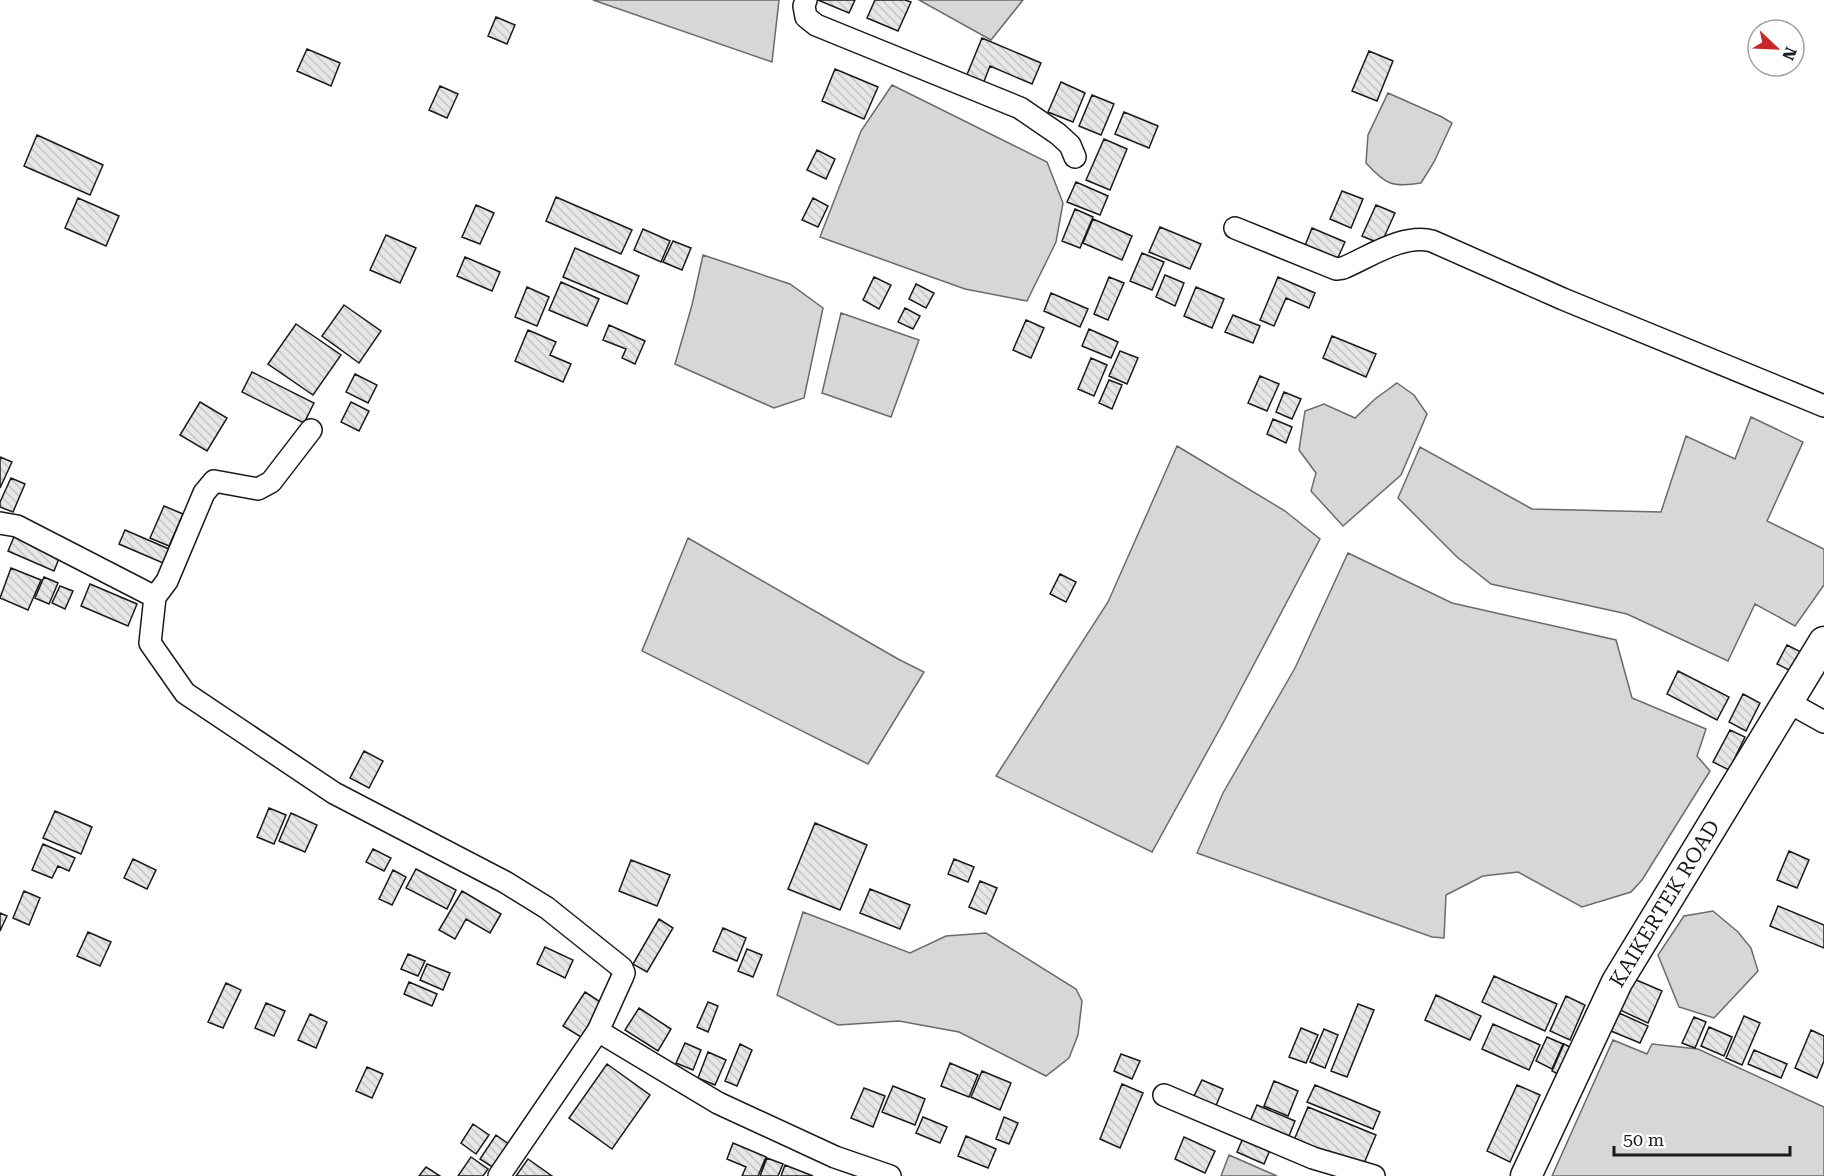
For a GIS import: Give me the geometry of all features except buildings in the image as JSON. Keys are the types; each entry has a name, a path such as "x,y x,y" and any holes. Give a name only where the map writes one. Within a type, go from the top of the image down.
{"main road":[{"name":"KAIKERTEK ROAD","path":"1526,1176 1617,982 1824,642"}],"street":[{"path":"806,0 806,17 816,25 1020,108 1058,134 1070,145 1075,157"},
{"path":"1235,228 1336,269 1409,239 1421,238 1432,241 1563,299 1824,406"},
{"path":"311,430 270,482 258,489 214,481 204,493 167,581 154,597 150,643 185,693 334,793 505,882 547,908 622,968 624,972 622,978 598,1031 499,1176"},
{"path":"0,523 17,526 154,597"},
{"path":"1788,702 1824,722"},
{"path":"598,1031 718,1104 835,1157 891,1176"},
{"path":"1164,1095 1313,1158 1374,1176"}],"shaded area":[{"path":"593,0 779,0 772,62"},
{"path":"919,0 1023,0 991,40"},
{"path":"892,85 1047,162 1063,203 1056,242 1027,301 965,289 820,237 861,131"},
{"path":"1388,93 1452,123 1434,162 1421,183 1403,185 1390,183 1366,163 1368,135"},
{"path":"703,255 790,284 823,308 804,398 774,408 675,364"},
{"path":"841,313 919,340 891,417 822,393"},
{"path":"1397,383 1414,395 1427,414 1401,475 1343,526 1311,491 1316,473 1299,450 1305,411 1324,404 1355,418"},
{"path":"1751,417 1803,442 1767,521 1824,549 1824,585 1795,626 1755,604 1728,661 1627,614 1491,584 1457,557 1398,498 1420,447 1532,509 1661,512 1686,436 1735,459"},
{"path":"1177,446 1285,511 1320,539 1152,852 996,776 1108,602"},
{"path":"688,538 924,672 868,764 642,651"},
{"path":"1348,553 1452,603 1616,640 1632,698 1706,729 1697,756 1710,771 1642,880 1631,892 1582,907 1518,872 1483,876 1446,895 1444,938 1432,937 1197,853 1223,793 1295,668"},
{"path":"1713,911 1738,932 1751,948 1758,971 1714,1018 1679,1007 1658,955 1684,916"},
{"path":"803,912 910,953 946,936 986,933 1076,989 1082,1001 1078,1035 1069,1058 1046,1076 959,1032 899,1021 838,1025 777,995"},
{"path":"1613,1040 1647,1054 1652,1044 1698,1049 1824,1107 1824,1176 1552,1176"},
{"path":"1229,1155 1277,1176 1221,1176"}]}
